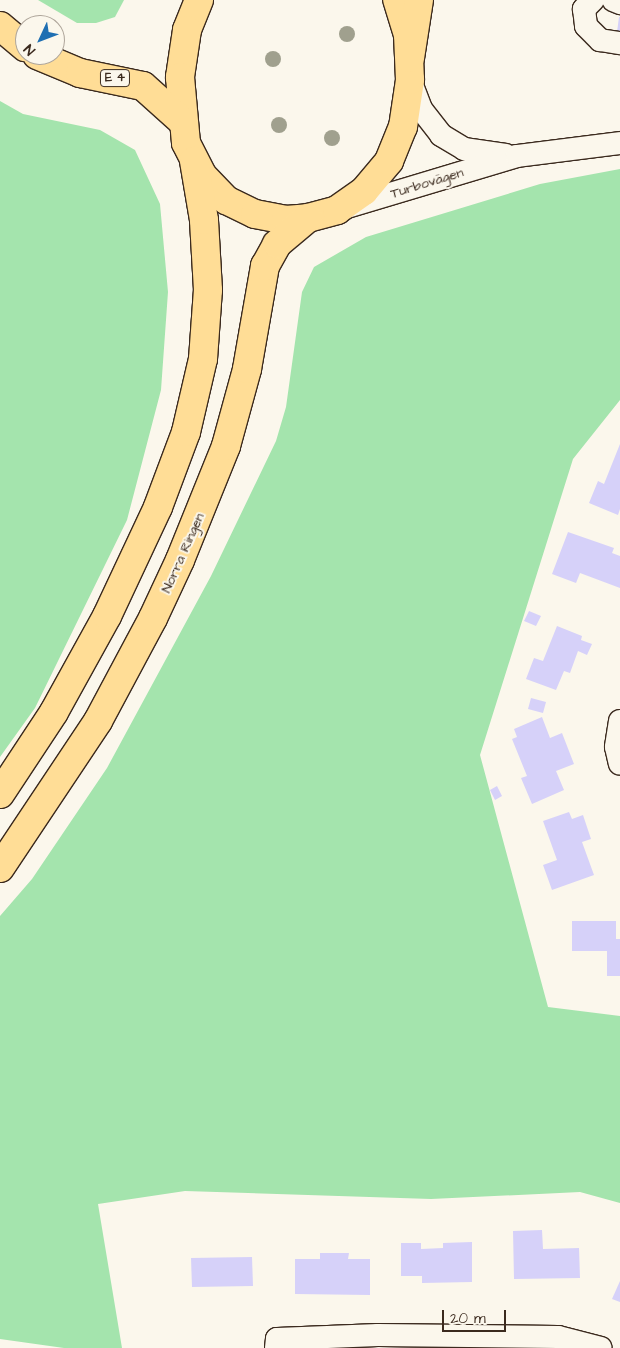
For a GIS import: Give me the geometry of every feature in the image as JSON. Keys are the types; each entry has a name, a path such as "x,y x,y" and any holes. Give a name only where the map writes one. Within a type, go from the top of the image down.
{"main road":[{"path":"199,0 182,51 182,121 186,143 194,161 214,189 244,210 270,218 308,218 337,210 364,191 389,161 402,127 420,0"},
{"path":"396,0 408,35 410,69"},
{"path":"0,26 15,39"},
{"name":"E 4","path":"61,65 80,73 144,86 182,121"},
{"path":"0,794 54,712 107,616 158,507 186,432 203,359 208,298 207,251 194,161"},
{"name":"Norra Ringen","path":"0,868 98,721 153,618 180,560 226,446 248,369 265,266 277,244 308,218"}],"street":[{"path":"593,0 584,9 586,26 600,40 620,43"},
{"path":"613,0 620,3"},
{"name":"Turbovägen","path":"410,69 428,121 451,142 479,153 517,156"},
{"name":"Turbovägen","path":"337,210 517,156 620,143"},
{"path":"620,721 616,746 620,764"},
{"path":"276,1348 277,1338 378,1335 558,1337 601,1348"}],"green space":[{"path":"38,0 124,0 115,17 96,23 77,23"},
{"path":"0,101 23,114 100,130 135,150 160,204 168,292 161,390 127,520 35,708 0,757"},
{"path":"620,169 620,400 573,459 480,755 548,1007 620,1016 620,1203 580,1192 431,1199 185,1191 98,1204 122,1348 64,1348 0,1339 0,916 32,879 107,768 211,576 276,441 286,407 302,292 314,267 366,237 540,184"}],"building":[{"path":"620,17 620,48 615,47"},
{"path":"620,444 620,509 618,515 589,503 598,481 604,484"},
{"path":"568,532 614,548 612,553 620,556 620,588 580,573 576,583 552,574"},
{"path":"529,611 541,616 536,626 524,621"},
{"path":"557,626 582,636 581,640 592,644 587,655 578,651 570,673 564,671 556,690 526,679 534,658 543,661"},
{"path":"531,698 546,702 543,713 528,709"},
{"path":"542,717 550,738 562,733 574,764 556,771 564,790 532,804 521,778 527,776 512,739 517,737 514,729"},
{"path":"497,786 502,796 495,800 490,790"},
{"path":"569,812 572,819 583,815 591,839 582,842 594,875 552,890 543,865 557,860 543,821"},
{"path":"572,921 616,921 616,939 620,939 620,976 607,976 607,951 572,951"},
{"path":"542,1230 543,1249 579,1248 580,1278 514,1279 513,1231"},
{"path":"472,1242 472,1282 422,1283 422,1276 401,1276 401,1243 421,1243 421,1249 443,1248 443,1243"},
{"path":"320,1253 349,1253 348,1259 370,1259 370,1295 295,1294 295,1259 320,1259"},
{"path":"252,1257 253,1286 192,1287 191,1258"},
{"path":"620,1281 620,1302 612,1299"}]}
